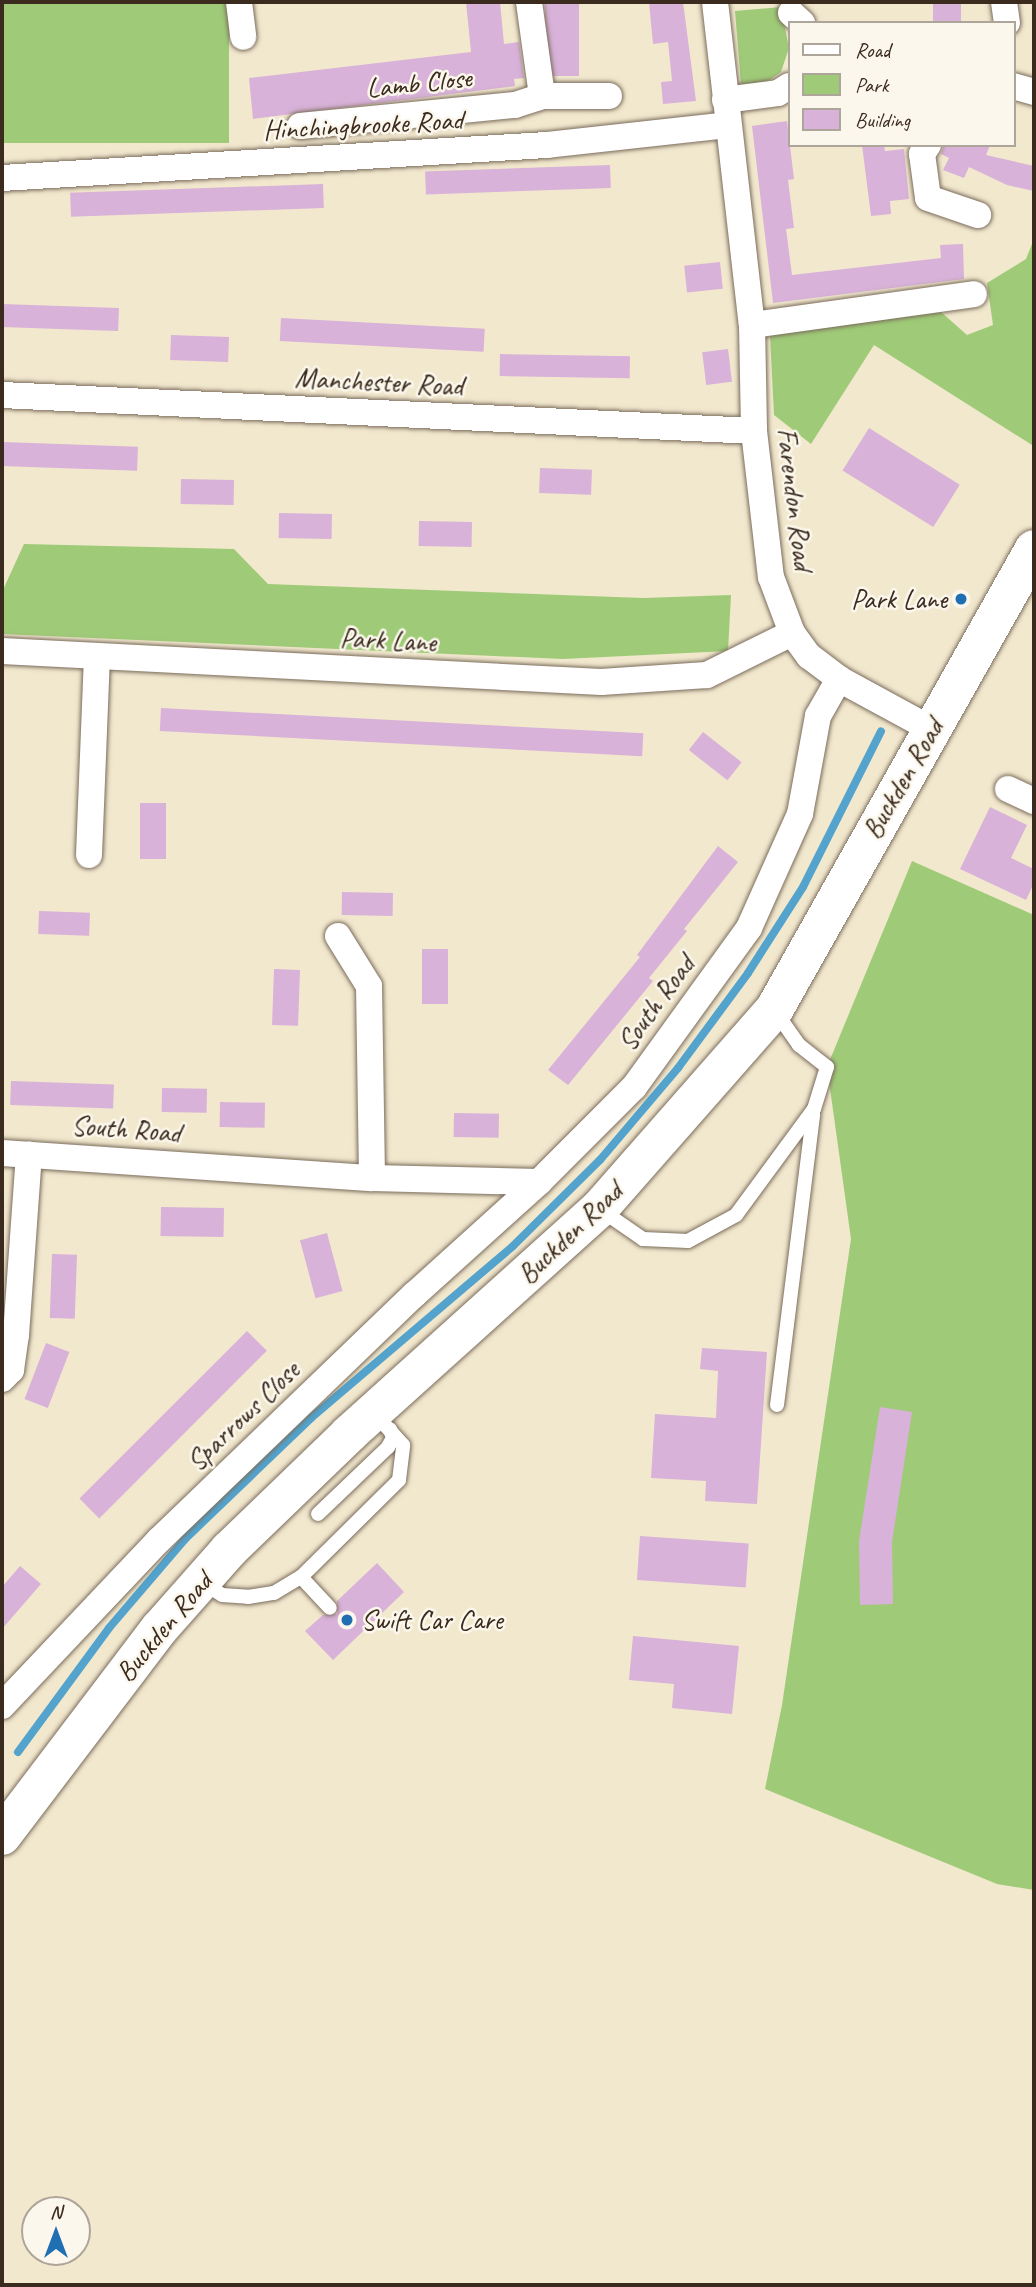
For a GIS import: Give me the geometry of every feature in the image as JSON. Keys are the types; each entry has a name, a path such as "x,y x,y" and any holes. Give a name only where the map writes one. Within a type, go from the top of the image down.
{"main road":[{"name":"Buckden Road","path":"2,1836 62,1752 201,1581 304,1476 382,1421 599,1209 774,1010 1034,549"}],"street":[{"path":"239,2 243,37"},
{"path":"528,2 542,96"},
{"name":"Farendon Road","path":"715,2 752,325 754,431 771,577 792,633 809,656 839,678 932,729"},
{"path":"1004,2 1007,21"},
{"name":"Hinchingbrooke Road","path":"2,178 547,145 727,112 788,87"},
{"name":"Lamb Close","path":"300,126 515,105 542,96 608,96"},
{"path":"927,147 922,154 928,198 978,215"},
{"path":"752,325 974,294"},
{"name":"Manchester Road","path":"2,395 754,431"},
{"name":"Park Lane","path":"2,651 601,682 706,675 792,633"},
{"path":"89,855 97,657"},
{"name":"South Road","path":"2,1153 372,1178 539,1182 634,1087 749,929 800,814 818,716 839,678"},
{"path":"1008,789 1034,801"},
{"path":"338,936 369,986 372,1178"},
{"path":"2,1379 11,1370 16,1335 29,1153"},
{"name":"Sparrows Close","path":"2,1706 159,1540 414,1295 539,1182"}],"lane":[{"path":"774,1010 799,1045 827,1067 814,1109 777,1405"},
{"path":"599,1209 643,1239 688,1241 736,1214 814,1109"},
{"path":"318,1514 388,1447 393,1438 382,1421"},
{"path":"201,1581 222,1595 248,1597 274,1593 301,1577 399,1480 403,1445 382,1421"},
{"path":"301,1577 330,1608"}],"green space":[{"path":"2,2 229,2 229,143 2,143"},
{"path":"781,7 788,51 781,72 765,83 741,84 735,11"},
{"path":"1034,239 1032,445 874,345 811,444 774,415 770,335 941,312 967,335 993,325 987,283 1026,259"},
{"path":"24,544 234,549 268,584 643,598 731,595 728,651 563,659 2,634 2,592"},
{"path":"912,861 1034,915 1034,1890 997,1884 765,1789 782,1705 851,1239 827,1067"}],"building":[{"path":"466,2 500,2 504,44 519,42 524,78 514,79 515,86 253,119 249,78 471,52"},
{"path":"545,2 579,2 579,76 545,76"},
{"path":"649,2 683,2 696,101 663,104 661,82 672,81 668,42 653,44"},
{"path":"933,2 961,2 961,21 933,21"},
{"path":"787,121 788,147 790,147 794,179 788,180 794,228 786,229 792,275 941,258 940,245 963,244 964,279 773,303 752,126"},
{"path":"862,147 884,147 885,151 904,149 909,199 890,201 891,214 871,216"},
{"path":"943,147 989,147 986,155 1034,166 1034,191 1007,185 969,167 964,178 943,170 949,158 941,154"},
{"path":"610,165 611,188 426,194 425,171"},
{"path":"323,184 324,208 71,217 70,193"},
{"path":"720,262 723,289 687,293 684,266"},
{"path":"2,304 119,308 118,331 2,327"},
{"path":"281,318 485,329 484,352 280,341"},
{"path":"171,335 229,337 228,362 170,360"},
{"path":"728,349 732,382 706,385 702,352"},
{"path":"500,354 630,356 630,378 500,376"},
{"path":"869,428 960,485 933,527 843,470"},
{"path":"2,442 138,447 137,471 2,466"},
{"path":"540,468 592,470 591,495 539,493"},
{"path":"181,479 234,480 234,505 181,504"},
{"path":"279,513 332,514 332,539 279,538"},
{"path":"419,521 472,522 472,547 419,546"},
{"path":"161,708 643,733 642,756 160,731"},
{"path":"703,732 742,762 727,780 689,750"},
{"path":"140,803 166,803 166,859 140,859"},
{"path":"990,807 1027,825 1011,858 1034,869 1034,883 1026,900 960,869"},
{"path":"718,846 738,862 649,978 653,981 568,1085 548,1070 640,957 637,955"},
{"path":"342,892 393,893 393,916 342,915"},
{"path":"39,911 90,913 89,936 38,934"},
{"path":"422,949 448,949 448,1004 422,1004"},
{"path":"274,969 300,970 298,1026 272,1025"},
{"path":"11,1081 114,1085 113,1109 10,1105"},
{"path":"162,1088 207,1089 207,1113 162,1112"},
{"path":"220,1102 265,1103 265,1128 220,1127"},
{"path":"454,1113 499,1114 499,1138 454,1137"},
{"path":"161,1207 224,1208 223,1237 160,1236"},
{"path":"327,1233 343,1291 315,1298 300,1240"},
{"path":"52,1254 77,1255 75,1319 50,1318"},
{"path":"247,1331 267,1351 99,1518 79,1499"},
{"path":"46,1343 69,1352 48,1408 24,1399"},
{"path":"702,1348 767,1352 757,1504 705,1501 706,1481 651,1478 655,1414 716,1418 718,1371 700,1369"},
{"path":"880,1407 912,1412 892,1542 893,1604 860,1605 859,1541"},
{"path":"640,1536 749,1544 746,1587 637,1580"},
{"name":"Swift Car Care","path":"377,1563 404,1592 333,1660 305,1631 323,1615 337,1614 337,1601"},
{"path":"20,1566 41,1584 2,1629 2,1587"},
{"path":"633,1636 739,1646 732,1714 672,1708 674,1684 629,1680"}],"waterway":[{"path":"18,1752 109,1628 185,1539 311,1418 513,1246 600,1160 678,1068 748,973 803,887 881,731"}],"place":[{"name":"Park Lane","path":"961,599"},
{"name":"Swift Car Care","path":"347,1620"}]}
